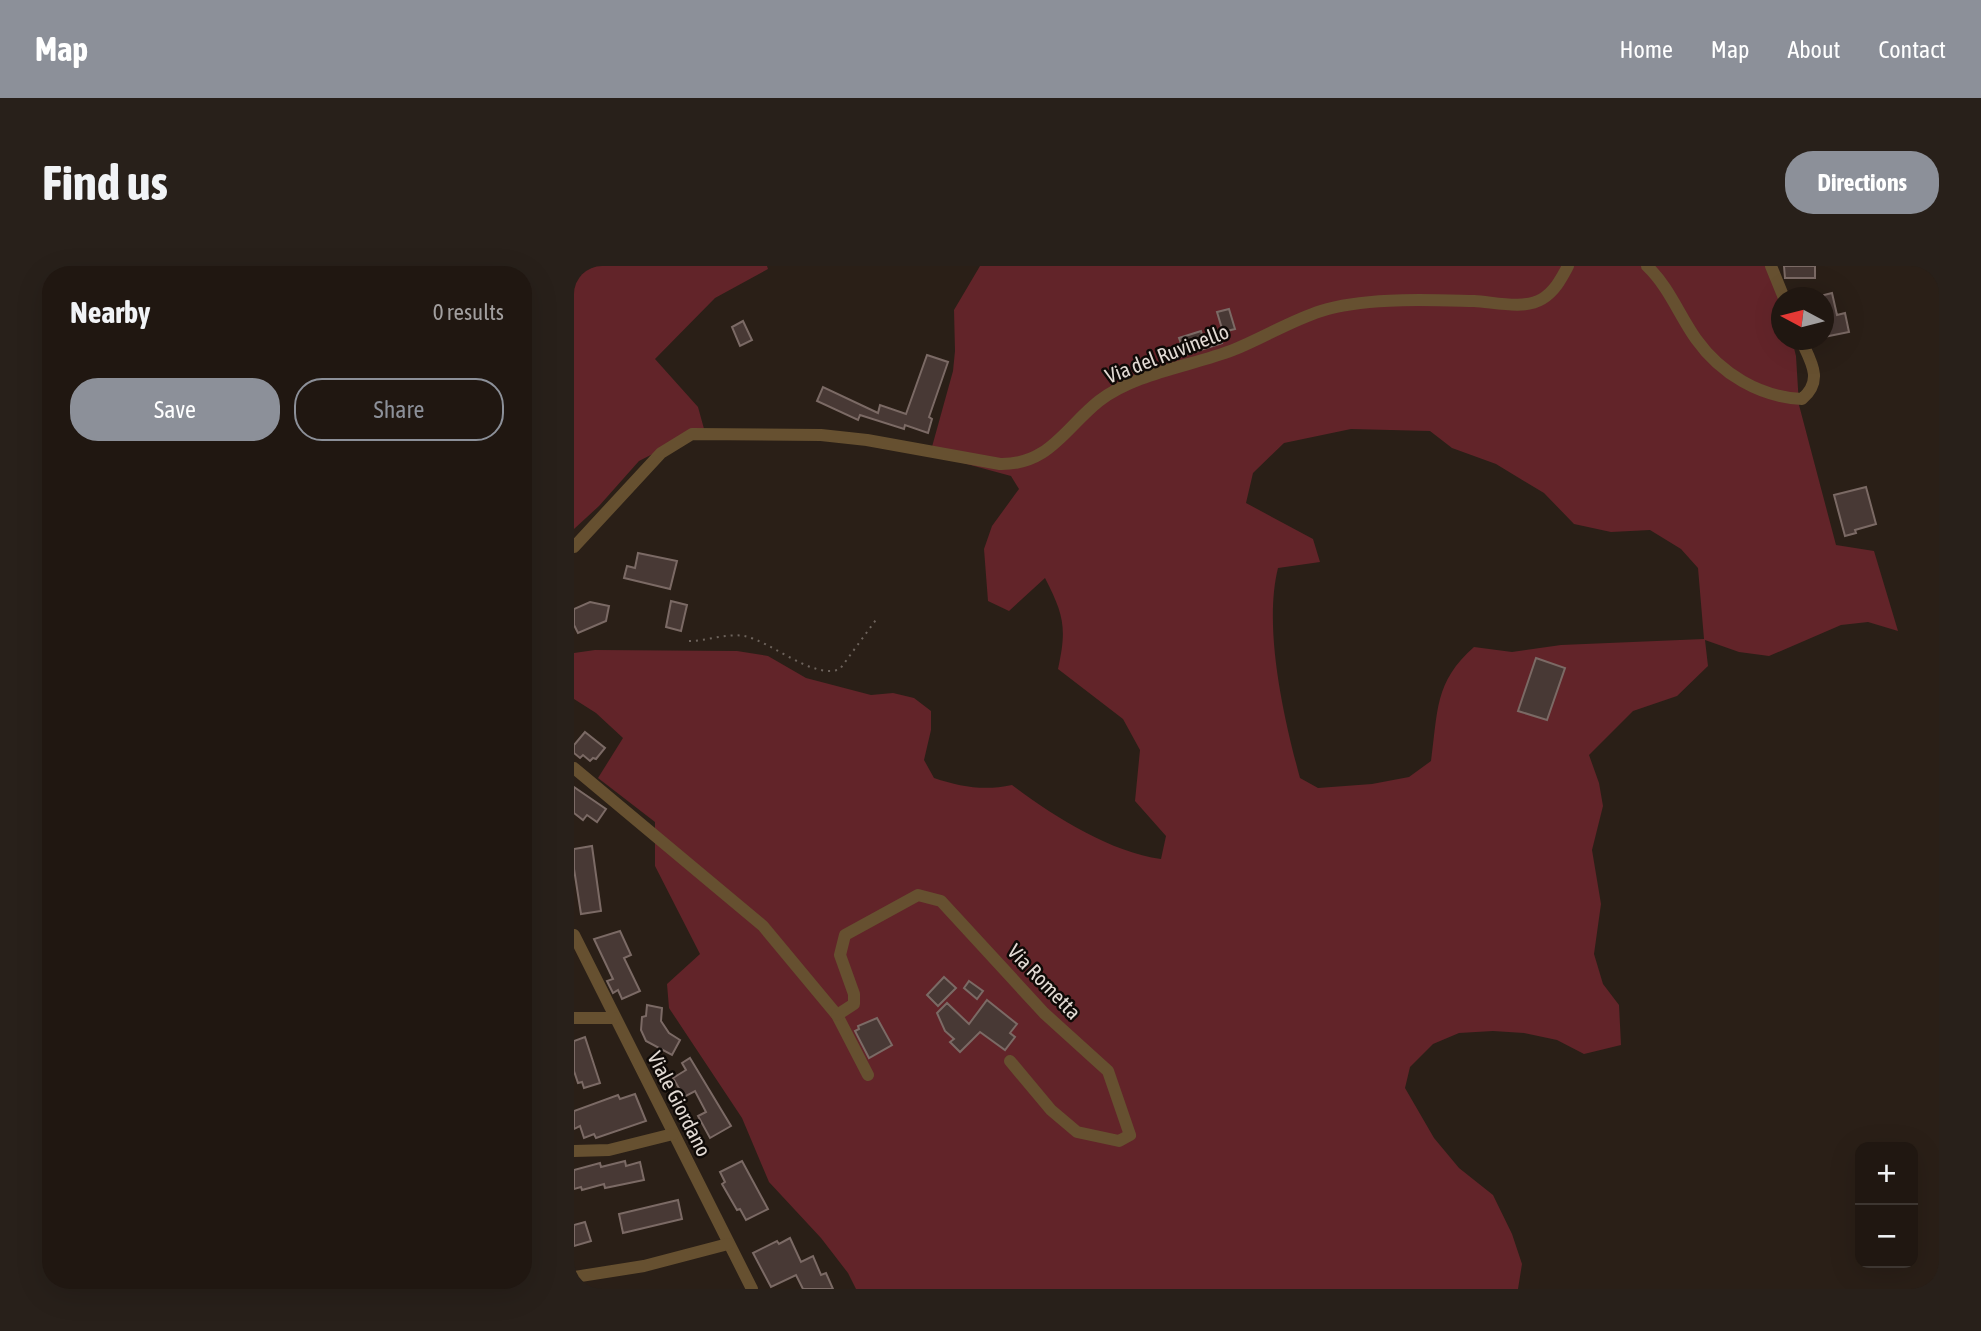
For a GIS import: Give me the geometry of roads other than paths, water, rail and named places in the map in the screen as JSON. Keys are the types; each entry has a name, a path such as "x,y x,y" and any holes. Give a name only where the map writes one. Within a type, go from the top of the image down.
{"street":[{"name":"Via del Ruvinello","path":"574,547 661,453 692,435 821,435 1000,464 1017,464 1030,461 1049,449 1100,400 1118,390 1171,369 1236,349 1285,324 1323,311 1369,303 1541,300 1558,285 1568,266"},
{"path":"1647,266 1661,281 1696,339 1714,361 1757,390 1802,399 1812,391 1815,380 1805,350"},
{"path":"1771,266 1780,287"},
{"path":"574,768 763,926 837,1015 868,1075"},
{"name":"Via Rometta","path":"837,1015 854,1004 855,994 840,955 845,935 918,895 941,901 1044,1013 1108,1071 1130,1135 1119,1141 1077,1132 1051,1110 1010,1061"},
{"name":"Viale Giordano","path":"574,935 752,1289"},
{"path":"574,1018 614,1018"},
{"path":"574,1151 609,1150 673,1134"},
{"path":"574,1277 644,1266 728,1244"}]}
